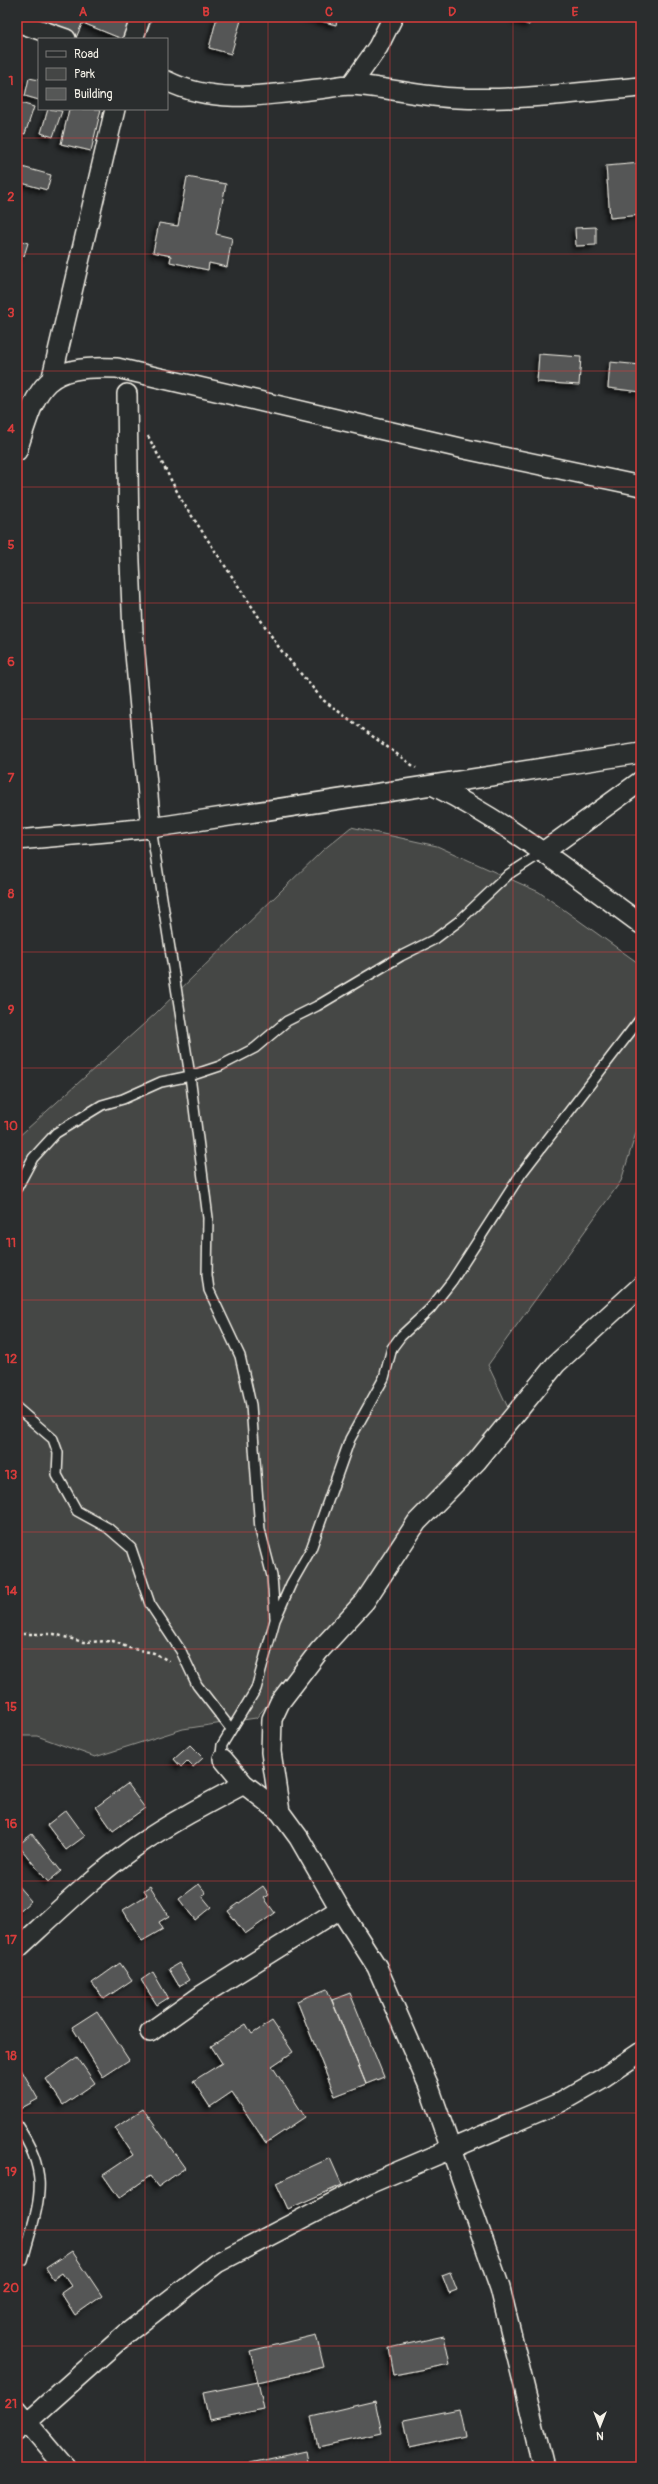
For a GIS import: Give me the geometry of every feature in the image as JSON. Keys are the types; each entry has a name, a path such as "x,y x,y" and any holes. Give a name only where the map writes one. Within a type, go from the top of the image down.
{"street":[{"path":"133,38 141,17"},
{"path":"351,85 378,47 393,17"},
{"path":"17,22 63,38"},
{"path":"168,82 183,89 232,97 351,85 440,97 472,99 641,87"},
{"path":"17,451 31,409 38,394 52,377 115,110"},
{"path":"52,377 71,370 92,367 117,368 465,450 641,486"},
{"path":"128,394 129,539 133,632 151,828"},
{"path":"17,840 151,828 434,786 641,753"},
{"path":"543,852 641,781"},
{"path":"434,786 468,803 543,852 641,924"},
{"path":"280,1812 271,1752 272,1719 280,1702 319,1651 365,1601 417,1522 477,1461 556,1364 641,1286"},
{"path":"224,1759 244,1784 280,1812 313,1859 340,1909 377,1967 428,2084 500,2288 544,2467"},
{"path":"17,1949 92,1882 135,1848 184,1815 244,1784"},
{"path":"150,2032 202,1995 340,1909"},
{"path":"65,2467 20,2420 217,2263 371,2183 559,2103 601,2079 641,2052"}],"lane":[{"path":"151,828 190,1076 208,1218 207,1275 209,1290 240,1356 251,1405 260,1530 272,1576 275,1620"},
{"path":"17,1188 33,1158 56,1133 102,1105 128,1097 161,1082 190,1076 231,1061 255,1048 287,1021 317,1006 401,956 435,938 459,921 509,874 543,852"},
{"path":"224,1759 221,1754 222,1745 256,1690 275,1620 291,1584 311,1549 350,1439 384,1378 392,1348 401,1336 430,1309 452,1281 521,1174 641,1018"},
{"path":"17,1408 53,1439 58,1454 57,1475 77,1511 108,1528 131,1548 150,1604 181,1651 197,1685 231,1729"},
{"path":"17,2125 31,2145 38,2166 40,2196 23,2260"}],"path":[{"path":"147,433 182,500 280,649 322,700 409,761 434,786"},
{"path":"17,1634 54,1634 83,1642 113,1641 129,1648 154,1653 191,1674"}],"green space":[{"path":"351,827 437,846 539,892 641,965 641,1117 621,1181 488,1365 511,1414 256,1718 183,1729 95,1757 37,1736 17,1736 17,1138 155,1014 323,850"}],"building":[{"path":"43,17 85,17 76,38 40,24"},
{"path":"86,17 132,17 122,38 83,23"},
{"path":"217,17 242,17 231,54 209,48"},
{"path":"306,17 338,17 336,25"},
{"path":"517,17 532,17 529,25 516,20"},
{"path":"29,78 38,80 38,100 25,96"},
{"path":"17,102 34,107 25,134 17,132"},
{"path":"48,110 62,111 53,137 41,133"},
{"path":"69,110 101,110 91,151 61,144"},
{"path":"641,163 641,215 610,218 606,166"},
{"path":"22,167 51,175 47,190 18,182"},
{"path":"187,177 226,184 216,234 232,238 227,267 209,263 208,270 170,262 171,256 153,252 159,223 178,226"},
{"path":"596,227 596,245 576,246 575,228"},
{"path":"17,239 28,243 24,256 17,254"},
{"path":"539,354 581,357 579,385 537,382"},
{"path":"610,362 641,365 641,392 608,388"},
{"path":"190,1745 203,1758 193,1767 187,1761 181,1767 174,1759"},
{"path":"127,1784 145,1808 113,1831 96,1807"},
{"path":"66,1810 85,1836 66,1850 47,1825"},
{"path":"32,1834 61,1871 48,1882 18,1845"},
{"path":"199,1884 206,1893 202,1896 211,1907 195,1920 179,1899"},
{"path":"17,1885 31,1901 17,1913"},
{"path":"150,1886 169,1916 159,1922 163,1929 142,1941 123,1910 147,1895 144,1890"},
{"path":"263,1886 269,1895 264,1898 275,1913 245,1934 228,1911"},
{"path":"120,1963 132,1980 104,1999 92,1983"},
{"path":"179,1963 189,1980 179,1986 169,1969"},
{"path":"153,1972 168,1998 157,2005 141,1980"},
{"path":"327,1989 366,2084 335,2096 297,2001"},
{"path":"350,1993 384,2077 366,2084 332,2000"},
{"path":"97,2011 129,2060 103,2077 72,2027"},
{"path":"272,2021 293,2052 272,2066 305,2117 266,2143 232,2092 210,2107 193,2081 222,2063 211,2046 246,2024 252,2034"},
{"path":"77,2057 95,2083 63,2105 46,2079"},
{"path":"17,2062 38,2099 20,2109 17,2104"},
{"path":"143,2109 185,2168 158,2187 150,2176 119,2198 103,2175 133,2155 115,2128"},
{"path":"330,2158 342,2185 288,2209 276,2183"},
{"path":"72,2251 102,2296 75,2315 61,2293 71,2286 62,2273 53,2279 46,2268"},
{"path":"450,2272 457,2290 449,2293 442,2275"},
{"path":"316,2335 324,2367 258,2382 250,2351"},
{"path":"444,2336 450,2364 394,2375 389,2348"},
{"path":"258,2382 264,2409 209,2420 203,2393"},
{"path":"375,2401 382,2433 318,2447 311,2416"},
{"path":"459,2409 465,2436 410,2448 404,2420"},
{"path":"306,2451 309,2467 251,2467 250,2463"}]}
